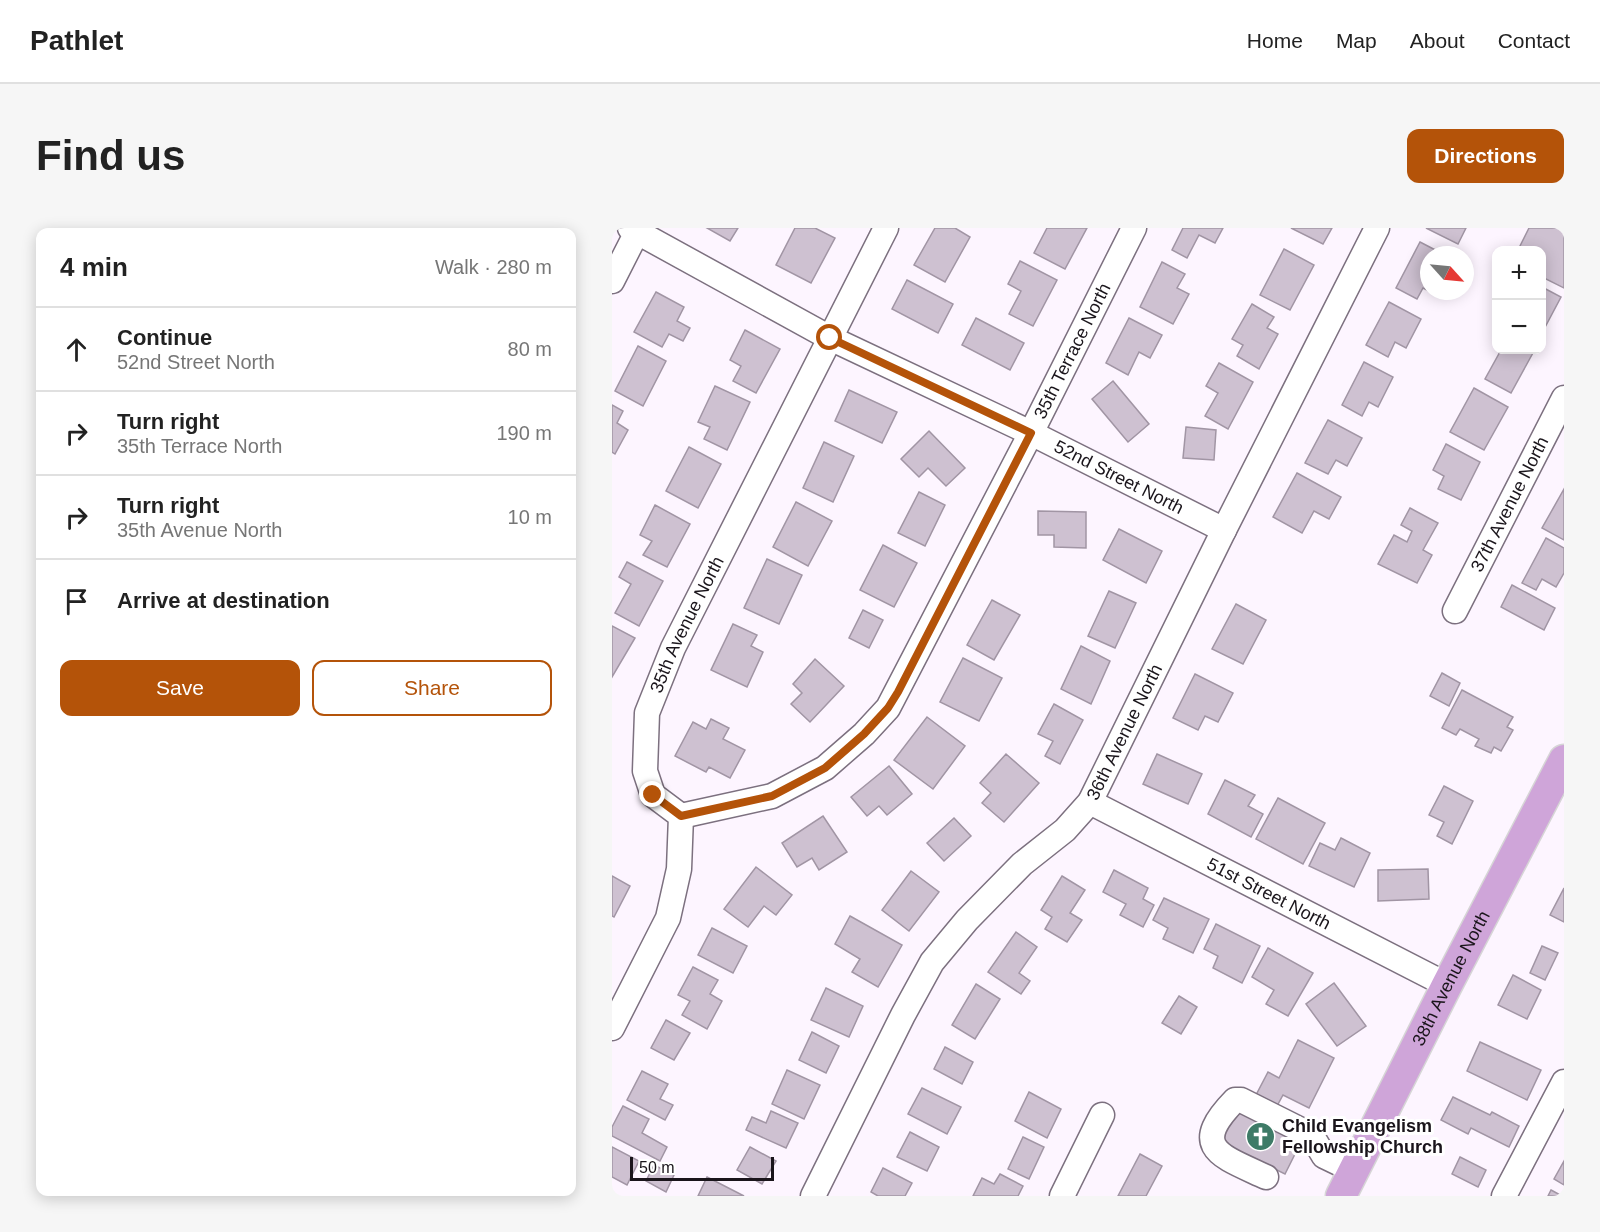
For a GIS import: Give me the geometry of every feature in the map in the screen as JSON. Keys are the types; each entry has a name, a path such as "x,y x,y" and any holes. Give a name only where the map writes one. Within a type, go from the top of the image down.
{"main road":[{"name":"38th Avenue North","path":"1347,1183 1564,760"}],"street":[{"name":"35th Avenue North","path":"681,816 653,795 645,771 647,713 673,648 886,228"},
{"name":"35th Terrace North","path":"681,816 772,796 825,768 864,734 888,708 1031,433 1134,228"},
{"name":"36th Avenue North","path":"813,1196 932,962 967,920 1022,864 1065,830 1090,802 1377,228"},
{"name":"52nd Street North","path":"635,229 830,338 1031,433 1224,530"},
{"path":"612,281 635,229"},
{"name":"37th Avenue North","path":"1455,611 1564,398"},
{"name":"51st Street North","path":"1090,802 1448,985"},
{"path":"612,1028 668,918 679,868 681,816"},
{"path":"1504,1196 1564,1082"},
{"path":"1266,1177 1217,1152 1211,1142 1214,1128 1235,1100 1241,1100 1307,1133 1316,1141 1324,1155 1347,1183"},
{"path":"1062,1196 1102,1115"}],"building":[{"path":"707,228 738,228 730,241"},
{"path":"795,228 815,228 835,238 811,283 776,265"},
{"path":"935,228 955,228 970,237 945,282 914,265"},
{"path":"1047,228 1087,228 1065,269 1034,253"},
{"path":"1183,228 1223,228 1215,243 1199,235 1187,258 1172,250"},
{"path":"1291,228 1332,228 1323,244"},
{"path":"1426,228 1466,228 1458,244"},
{"path":"1529,228 1564,230 1564,288 1546,279 1546,246 1520,246"},
{"path":"1420,242 1428,246 1420,246 1420,294 1417,299 1396,288"},
{"path":"1284,249 1314,265 1290,310 1260,295"},
{"path":"1020,261 1057,280 1033,326 1009,314 1021,291 1008,284"},
{"path":"1162,262 1185,274 1177,288 1189,294 1173,324 1140,307"},
{"path":"907,280 953,304 938,333 892,309"},
{"path":"1546,289 1561,297 1546,325"},
{"path":"656,292 684,307 677,321 690,328 683,341 669,334 662,347 634,332"},
{"path":"1389,302 1421,319 1406,348 1395,342 1388,357 1366,345"},
{"path":"1252,304 1274,317 1267,328 1278,334 1259,369 1237,356 1243,345 1232,339"},
{"path":"976,318 1024,343 1010,370 962,345"},
{"path":"1129,318 1162,335 1150,358 1139,352 1128,375 1106,363"},
{"path":"745,330 780,349 756,393 733,381 741,366 730,360"},
{"path":"638,346 666,361 643,406 615,391"},
{"path":"1499,354 1532,354 1511,393 1485,379"},
{"path":"1364,362 1393,377 1378,407 1369,402 1362,416 1342,405"},
{"path":"1219,363 1253,382 1228,429 1205,416 1218,393 1206,386"},
{"path":"1113,381 1149,424 1128,442 1092,399"},
{"path":"715,386 750,402 727,450 704,439 710,427 698,422"},
{"path":"1474,388 1508,407 1484,450 1450,432"},
{"path":"849,390 897,412 882,443 835,421"},
{"path":"612,405 623,411 617,423 628,430 615,454 612,452"},
{"path":"1328,420 1362,438 1347,466 1336,460 1328,474 1305,463"},
{"path":"1186,427 1216,430 1214,460 1183,458"},
{"path":"929,431 965,468 946,486 928,468 919,477 901,459"},
{"path":"824,442 854,456 833,502 803,488"},
{"path":"1446,444 1480,462 1461,500 1438,489 1444,476 1433,470"},
{"path":"689,447 721,464 698,508 666,491"},
{"path":"1297,473 1341,497 1329,519 1314,511 1302,533 1273,517"},
{"path":"1564,489 1564,540 1542,528"},
{"path":"919,492 945,505 925,546 898,533"},
{"path":"796,502 832,521 808,566 773,547"},
{"path":"655,505 690,524 667,567 643,555 652,541 640,535"},
{"path":"1410,508 1438,523 1423,550 1432,555 1417,583 1378,564 1394,535 1407,542 1412,531 1401,525"},
{"path":"1038,511 1086,512 1086,548 1054,547 1054,535 1038,535"},
{"path":"1119,529 1162,551 1146,583 1103,560"},
{"path":"1546,538 1564,548 1564,573 1556,587 1542,579 1536,590 1522,583"},
{"path":"883,545 917,563 894,607 860,590"},
{"path":"767,559 802,575 779,624 744,608"},
{"path":"627,562 663,581 639,626 615,613 631,584 619,577"},
{"path":"1512,585 1555,608 1544,630 1501,607"},
{"path":"1109,591 1136,603 1115,648 1088,636"},
{"path":"992,600 1020,615 994,660 967,645"},
{"path":"1236,604 1266,620 1243,664 1212,649"},
{"path":"863,610 883,620 869,648 849,638"},
{"path":"733,624 757,635 751,646 763,652 747,687 711,670"},
{"path":"612,626 635,638 612,677"},
{"path":"1081,646 1110,661 1091,704 1061,689"},
{"path":"963,658 1002,678 979,721 940,702"},
{"path":"815,659 844,686 810,722 791,704 802,693 793,684"},
{"path":"1442,673 1460,683 1449,706 1430,696"},
{"path":"1195,674 1233,693 1218,722 1205,716 1198,730 1173,718"},
{"path":"1462,690 1513,717 1507,727 1513,730 1501,751 1494,747 1491,753 1475,746 1479,739 1460,729 1456,735 1442,728"},
{"path":"1054,704 1083,720 1060,764 1045,756 1053,741 1038,734"},
{"path":"927,717 965,746 933,789 894,760"},
{"path":"711,719 729,728 723,739 745,750 730,778 709,767 706,772 675,756 693,722 706,729"},
{"path":"1006,754 1039,783 1004,822 982,803 991,793 980,783"},
{"path":"1157,754 1202,774 1188,804 1143,784"},
{"path":"889,766 912,794 887,815 879,806 867,816 851,797"},
{"path":"1225,780 1255,795 1248,806 1263,814 1251,837 1208,814"},
{"path":"1444,786 1473,801 1452,844 1437,836 1444,822 1429,815"},
{"path":"1278,798 1325,823 1303,864 1256,839"},
{"path":"823,816 847,852 819,870 812,858 797,867 782,843"},
{"path":"954,818 971,836 944,861 927,843"},
{"path":"1341,838 1370,853 1354,887 1309,866 1320,843 1335,850"},
{"path":"756,867 792,895 776,915 764,906 748,927 724,909"},
{"path":"1428,869 1429,899 1378,901 1378,870"},
{"path":"1114,870 1148,888 1143,899 1154,905 1143,927 1120,915 1126,904 1103,892"},
{"path":"911,871 939,892 909,931 882,910"},
{"path":"612,876 630,886 614,917 612,916"},
{"path":"1062,876 1085,890 1070,913 1082,920 1067,942 1045,929 1052,917 1041,910"},
{"path":"1564,888 1564,922 1550,915"},
{"path":"1164,898 1209,919 1193,953 1163,939 1168,928 1153,920"},
{"path":"850,916 902,945 878,987 852,972 860,959 835,944"},
{"path":"1216,924 1260,946 1242,983 1213,968 1218,956 1204,949"},
{"path":"712,928 747,946 733,973 698,955"},
{"path":"1016,932 1037,947 1019,973 1030,981 1021,994 988,972"},
{"path":"1542,946 1558,953 1545,980 1530,973"},
{"path":"1268,948 1313,973 1288,1016 1266,1004 1274,990 1252,977"},
{"path":"693,967 718,980 710,994 722,1001 707,1029 682,1015 690,1001 678,995"},
{"path":"1513,975 1541,990 1527,1019 1498,1005"},
{"path":"1334,983 1366,1026 1337,1046 1306,1004"},
{"path":"976,984 1000,999 975,1039 952,1025"},
{"path":"826,988 863,1006 849,1037 811,1020"},
{"path":"1179,996 1197,1007 1181,1034 1162,1023"},
{"path":"666,1020 690,1033 674,1060 651,1048"},
{"path":"812,1032 839,1046 826,1073 799,1060"},
{"path":"1298,1040 1334,1058 1309,1108 1283,1095 1277,1106 1256,1095 1268,1072 1279,1078"},
{"path":"1480,1042 1541,1070 1527,1100 1467,1071"},
{"path":"945,1047 973,1062 962,1084 934,1069"},
{"path":"787,1070 820,1085 804,1119 772,1104"},
{"path":"642,1071 668,1084 660,1099 673,1105 665,1120 627,1100"},
{"path":"922,1088 961,1107 947,1134 908,1114"},
{"path":"1029,1092 1061,1109 1047,1138 1015,1121"},
{"path":"1453,1097 1490,1115 1492,1112 1519,1126 1509,1147 1471,1128 1468,1134 1441,1120"},
{"path":"623,1106 649,1119 642,1133 667,1147 660,1161 612,1136 612,1127"},
{"path":"1238,1106 1303,1138 1285,1174 1220,1142"},
{"path":"771,1111 798,1123 786,1148 746,1130 752,1117 766,1123"},
{"path":"910,1132 939,1147 927,1171 897,1157"},
{"path":"1023,1137 1044,1147 1029,1179 1008,1169"},
{"path":"612,1147 639,1161 627,1185 612,1177"},
{"path":"750,1147 776,1161 762,1184 737,1170"},
{"path":"1140,1154 1162,1166 1146,1196 1118,1196"},
{"path":"1460,1157 1486,1170 1478,1187 1452,1174"},
{"path":"1564,1161 1564,1185 1554,1179"},
{"path":"654,1165 674,1175 666,1192 646,1181"},
{"path":"883,1168 912,1183 905,1196 878,1196 871,1192"},
{"path":"1000,1174 1023,1186 1018,1196 973,1196 982,1178 994,1184"},
{"path":"707,1177 744,1196 698,1196"},
{"path":"1551,1190 1562,1196 1548,1196"}],"place":[{"name":"Child Evangelism Fellowship Church","path":"1261,1136"}],"route":[{"path":"653,795 681,816 772,796 825,768 864,734 888,708 898,692 1031,433 830,338"}]}
